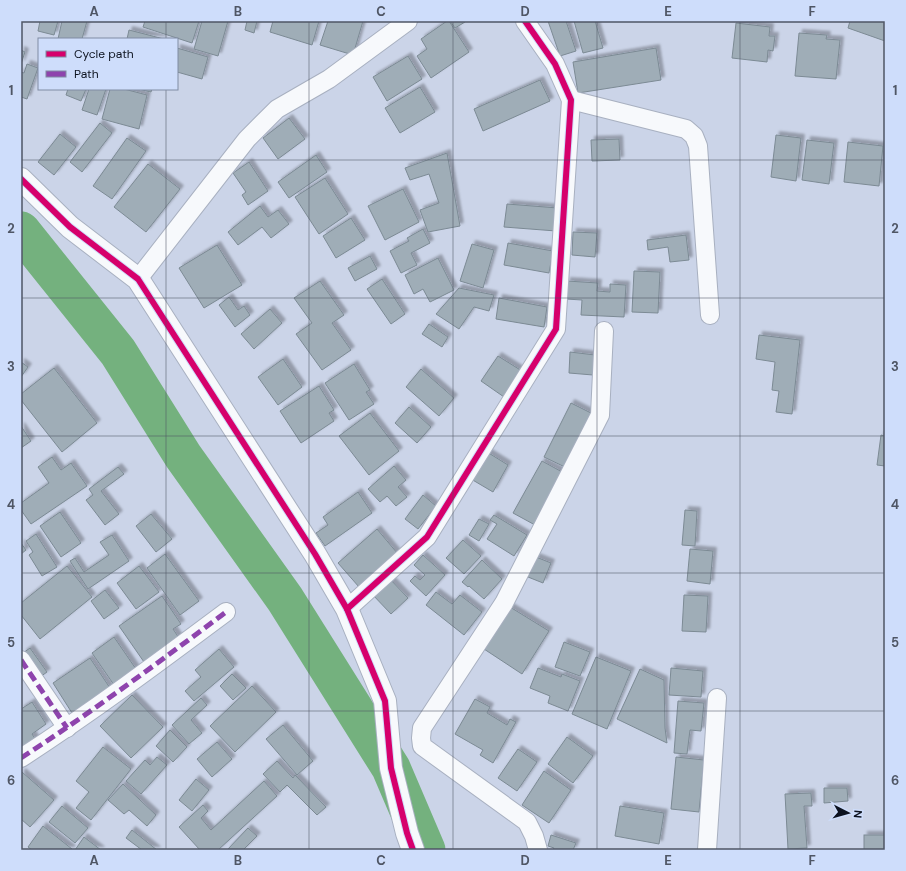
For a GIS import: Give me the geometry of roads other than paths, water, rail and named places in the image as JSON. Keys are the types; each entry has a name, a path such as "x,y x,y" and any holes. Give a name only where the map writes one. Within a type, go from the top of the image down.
{"street":[{"path":"138,279 247,139 277,109 329,79 408,21"},
{"path":"348,609 427,536 556,329 571,100 555,64 525,21"},
{"path":"571,100 686,129 694,136 698,146 710,315"},
{"path":"21,179 70,227 138,279 315,554 348,609 386,701 391,768 407,833 413,850"},
{"path":"538,850 534,836 527,822 422,746 422,728 504,603 600,415 604,331"},
{"path":"21,758 134,681 226,612"},
{"path":"21,660 67,728"},
{"path":"707,850 717,698"}],"waterway":[{"path":"21,231 118,352 183,456 285,599 391,768 426,850"}]}
